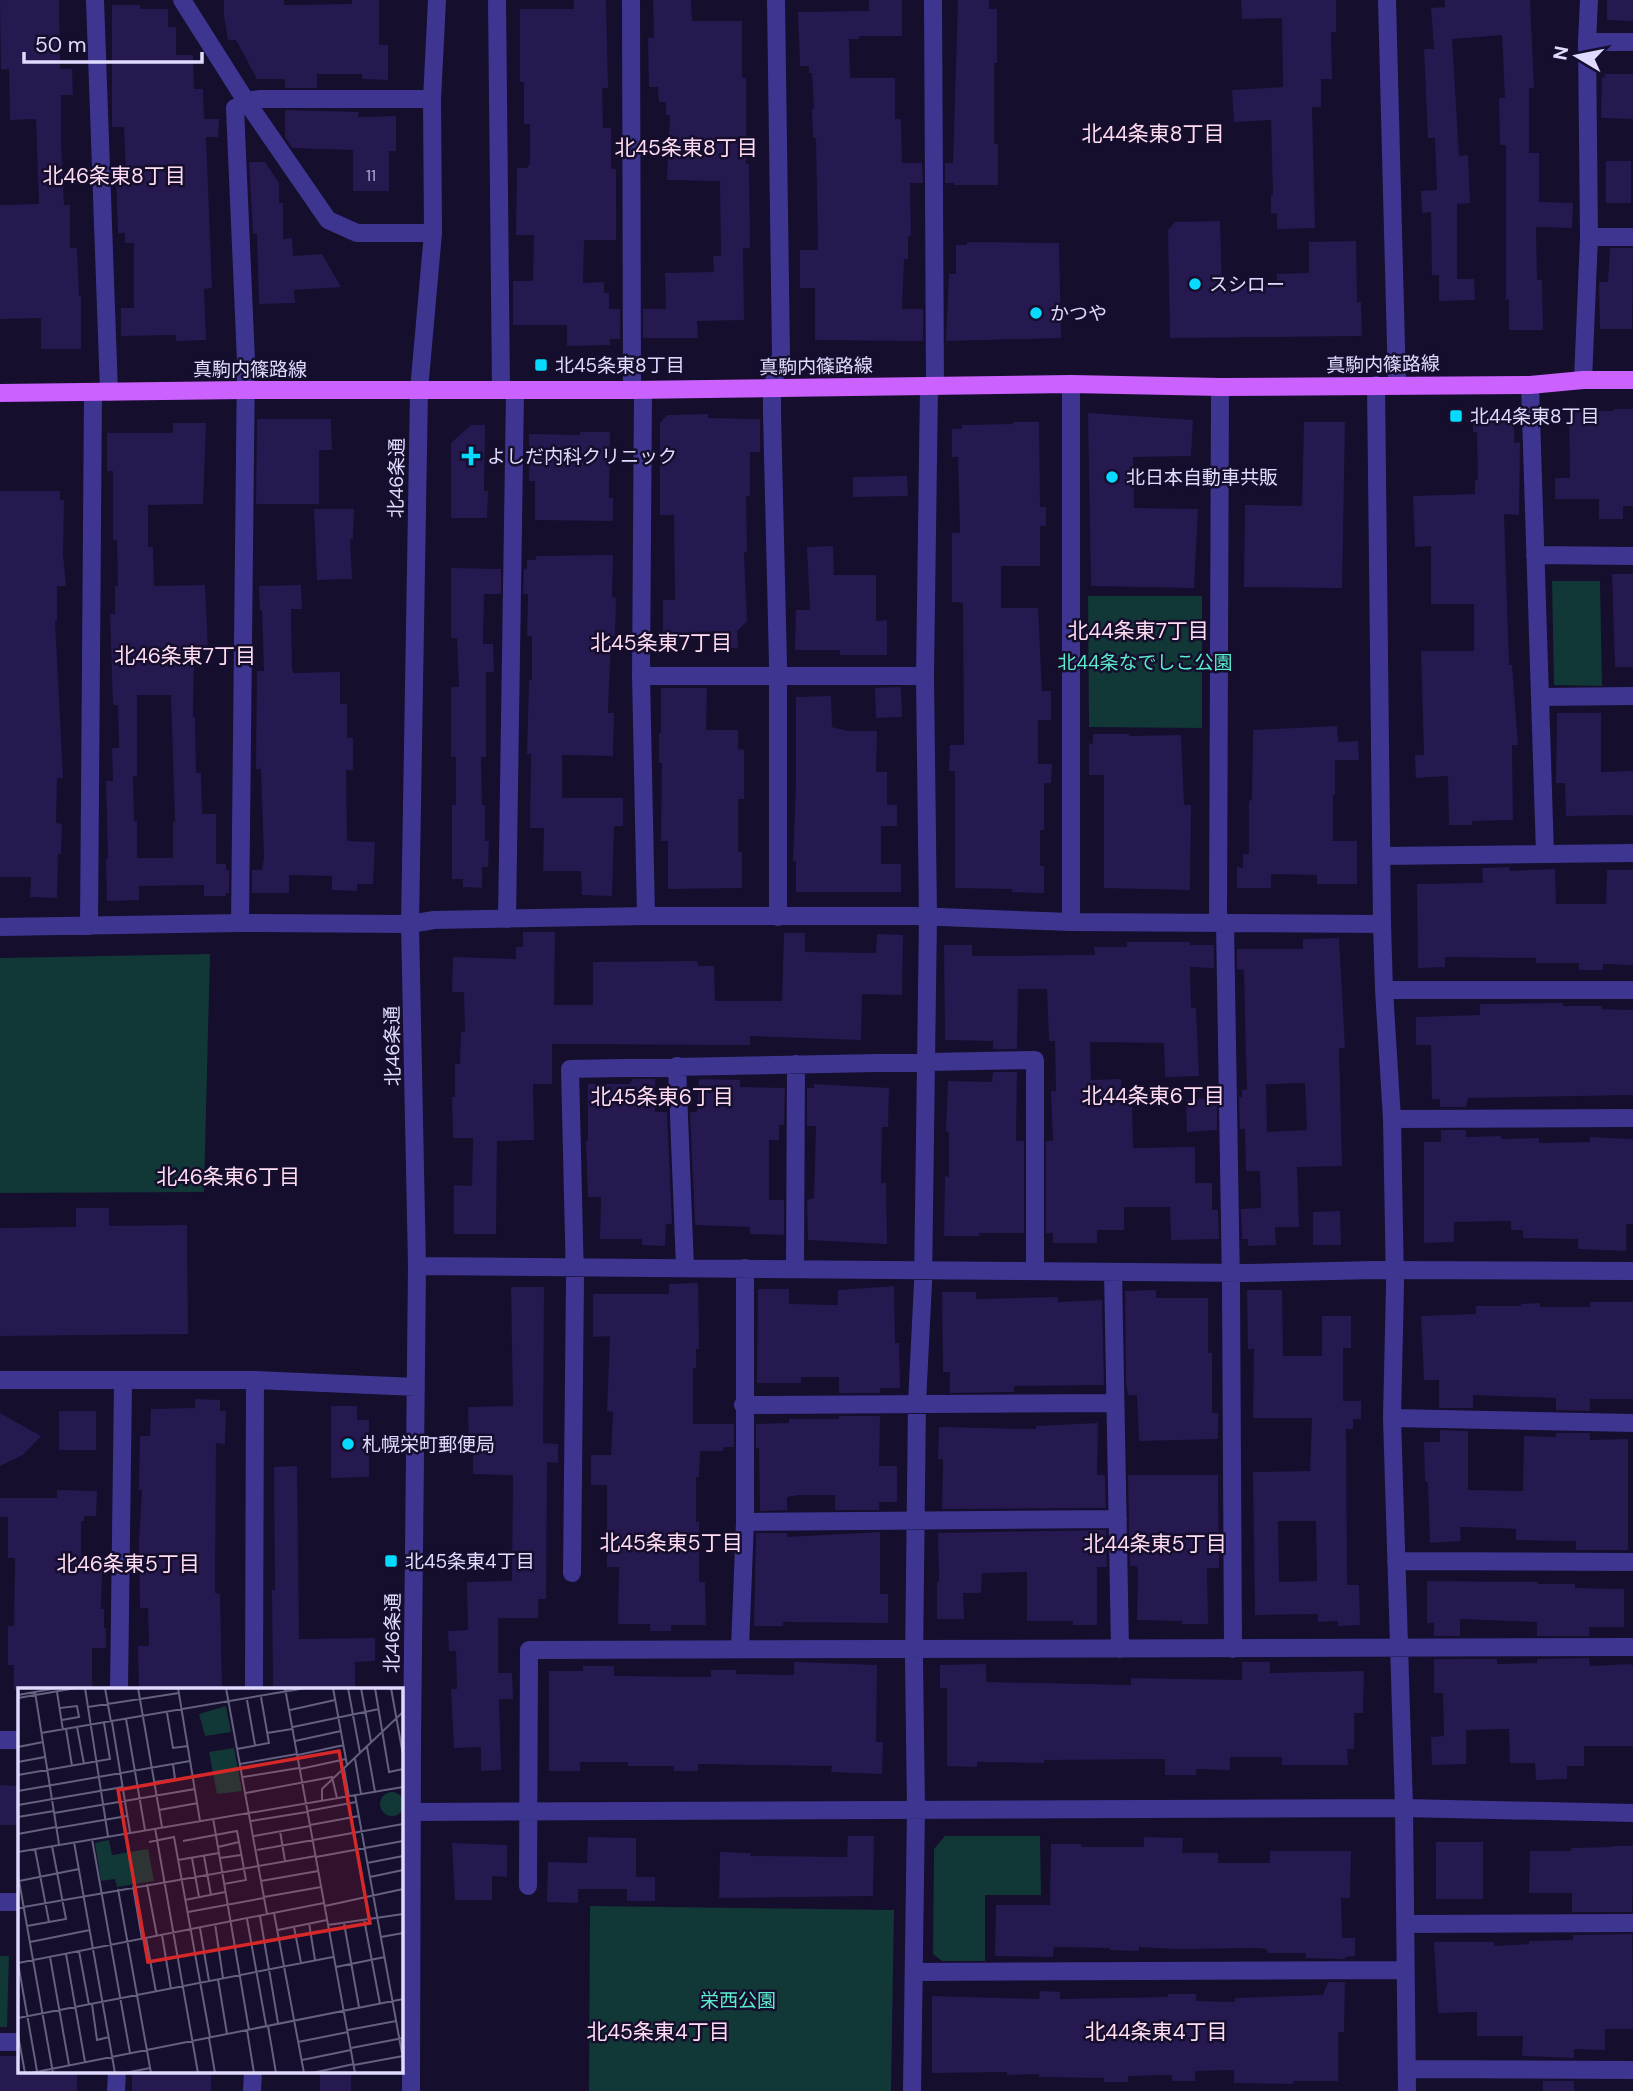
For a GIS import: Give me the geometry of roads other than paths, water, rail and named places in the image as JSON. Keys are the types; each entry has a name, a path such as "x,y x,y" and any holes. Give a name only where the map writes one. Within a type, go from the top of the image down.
{"main road":[{"name":"真駒内篠路線","path":"0,393 638,390 1071,384 1220,387 1530,385 1583,380 1633,380"}],"street":[{"path":"89,926 101,392 95,0"},
{"path":"182,0 246,102 328,220 357,233 433,233"},
{"name":"北46条通","path":"411,2091 406,2046 406,1906 412,1812 406,1743 417,1266 410,924 419,390 433,233 432,99 436,0"},
{"path":"497,0 508,391 507,919"},
{"path":"631,0 646,916"},
{"path":"776,0 781,355 772,388 778,675 778,917"},
{"path":"912,2091 917,1403 923,1268 928,917 925,676 932,386 933,0"},
{"path":"1387,0 1397,385"},
{"path":"1583,380 1588,237 1589,0"},
{"path":"1587,42 1633,42"},
{"path":"240,923 245,390 235,108 261,99 432,99"},
{"path":"1588,237 1633,237"},
{"path":"1071,384 1071,922"},
{"path":"1530,385 1545,854"},
{"path":"1376,386 1382,924 1392,1119 1395,1270 1392,1418 1404,1808 1407,2091"},
{"path":"1220,387 1222,923 1231,1272 1233,1649"},
{"path":"1535,555 1633,556"},
{"path":"640,676 925,676"},
{"path":"1540,697 1633,696"},
{"path":"1382,856 1633,853"},
{"path":"0,927 240,923 410,924 434,920 646,916 1382,924"},
{"path":"1384,990 1633,990"},
{"path":"572,1573 575,1266 570,1069 1035,1060 1035,1271"},
{"path":"795,1268 796,1064"},
{"path":"677,1066 685,1267"},
{"path":"1392,1119 1633,1118"},
{"path":"417,1266 923,1268 1113,1272 1633,1271"},
{"path":"740,1648 744,1522 745,1268"},
{"path":"1113,1272 1120,1649"},
{"path":"0,1380 255,1380 416,1387"},
{"path":"254,1688 255,1380"},
{"path":"119,1688 123,1381"},
{"path":"743,1405 1115,1403"},
{"path":"1392,1418 1633,1423"},
{"path":"744,1522 1118,1519"},
{"path":"1396,1561 1633,1562"},
{"path":"528,1886 528,1650 1633,1647"},
{"path":"0,1740 18,1740"},
{"path":"412,1812 1404,1808 1633,1813"},
{"path":"0,1902 18,1902"},
{"path":"1405,1924 1633,1923"},
{"path":"914,1972 1405,1970"},
{"path":"0,2042 18,2042"},
{"path":"1407,2069 1633,2070"}],"place":[{"name":"スシロー","path":"1195,284"},
{"name":"かつや","path":"1036,313"},
{"name":"北45条東8丁目","path":"541,365"},
{"name":"北44条東8丁目","path":"1456,416"},
{"name":"よしだ内科クリニック","path":"471,456"},
{"name":"北日本自動車共販","path":"1112,477"},
{"name":"札幌栄町郵便局","path":"348,1444"},
{"name":"北45条東4丁目","path":"391,1561"}],"district":[{"name":"北44条東8丁目","path":"1153,134"},
{"name":"北45条東8丁目","path":"686,148"},
{"name":"北46条東8丁目","path":"114,176"},
{"name":"北44条東7丁目","path":"1138,631"},
{"name":"北45条東7丁目","path":"661,643"},
{"name":"北46条東7丁目","path":"185,656"},
{"name":"北44条東6丁目","path":"1153,1096"},
{"name":"北45条東6丁目","path":"662,1097"},
{"name":"北46条東6丁目","path":"228,1177"},
{"name":"北45条東5丁目","path":"671,1543"},
{"name":"北44条東5丁目","path":"1155,1544"},
{"name":"北46条東5丁目","path":"128,1564"},
{"name":"北45条東4丁目","path":"658,2032"},
{"name":"北44条東4丁目","path":"1156,2032"}],"park label":[{"name":"北44条なでしこ公園","path":"1145,662"},
{"name":"栄西公園","path":"738,2000"}]}
